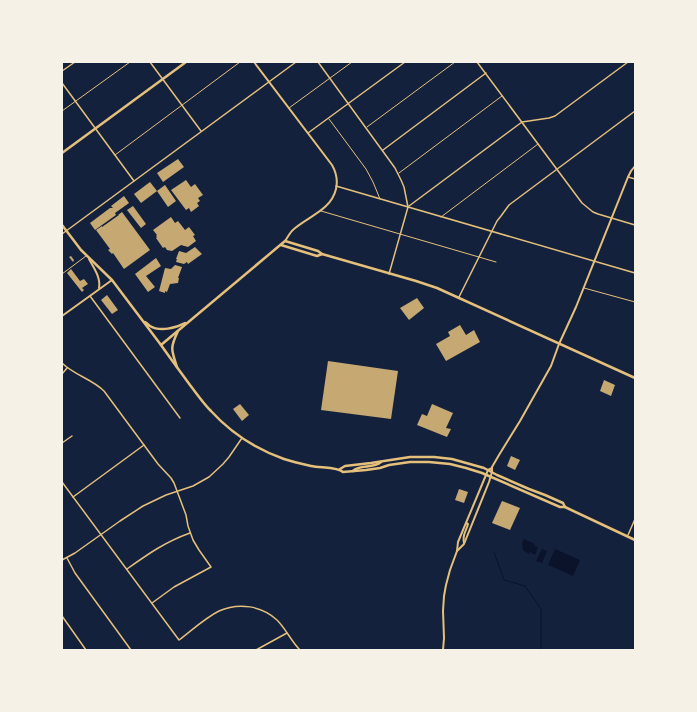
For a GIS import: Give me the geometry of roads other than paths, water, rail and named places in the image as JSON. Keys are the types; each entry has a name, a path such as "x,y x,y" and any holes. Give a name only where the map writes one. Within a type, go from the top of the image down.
{"main road":[{"path":"62,153 186,62"},
{"path":"62,225 87,256 112,280 210,410 242,438 263,450 286,460 311,466 340,469 343,472 380,468 401,463 429,462 450,464 486,475 560,507 565,507 635,540"},
{"path":"161,345 285,241 318,251 322,254 428,285 635,378"},
{"path":"281,245 317,256 322,254"},
{"path":"138,315 151,327 159,329 168,329 181,325 192,319"},
{"path":"177,367 172,350 178,330"},
{"path":"340,469 345,466 410,457 452,459 484,468 563,503 565,507"},
{"path":"352,471 356,468 380,464 382,461"}],"street":[{"path":"62,71 74,62"},
{"path":"150,62 202,132"},
{"path":"254,62 335,171 336,186 330,202 293,230 285,241"},
{"path":"62,234 296,62"},
{"path":"318,62 383,151 398,173 404,187 408,207 389,274"},
{"path":"308,133 405,62"},
{"path":"477,62 582,203 598,214 635,225"},
{"path":"408,207 522,122 555,116 628,62"},
{"path":"383,151 486,73"},
{"path":"62,83 134,181"},
{"path":"459,298 492,231 509,205 635,111"},
{"path":"443,650 443,606 445,590 450,570 457,552 458,542 488,470 492,467 551,366 628,177 635,166"},
{"path":"628,177 635,179"},
{"path":"336,186 635,273"},
{"path":"87,256 99,278 99,289"},
{"path":"62,316 112,280"},
{"path":"90,296 180,418"},
{"path":"62,363 67,368 95,383 107,394 158,464 171,478 178,491 190,533 197,547 211,567 174,587 152,603"},
{"path":"62,374 67,368"},
{"path":"62,443 72,436"},
{"path":"62,560 75,553 130,513 160,498 201,482 216,471 229,457 242,438"},
{"path":"73,497 144,445"},
{"path":"457,552 464,544 491,478 492,467"},
{"path":"62,482 179,640 215,613 239,606 252,607 265,612 276,620 300,650"},
{"path":"627,536 635,519"},
{"path":"464,544 463,538 468,524 466,522"},
{"path":"127,569 161,546 190,533"},
{"path":"67,558 75,573 131,650"},
{"path":"62,616 86,650"},
{"path":"256,650 287,633"}],"lane":[{"path":"62,111 130,62"},
{"path":"115,155 240,62"},
{"path":"289,108 352,62"},
{"path":"366,128 455,62"},
{"path":"398,173 502,96"},
{"path":"328,119 366,169 380,199"},
{"path":"441,217 538,144"},
{"path":"320,211 496,262"},
{"path":"62,274 87,256"},
{"path":"583,288 635,302"}],"water":[{"path":"524,539 538,547 535,555 530,552 529,554 523,550 522,543"},
{"path":"542,549 547,551 542,563 536,561"},
{"path":"555,549 580,560 573,576 548,565"}],"waterway":[{"path":"494,552 504,580 525,586 541,609 541,650"}]}
